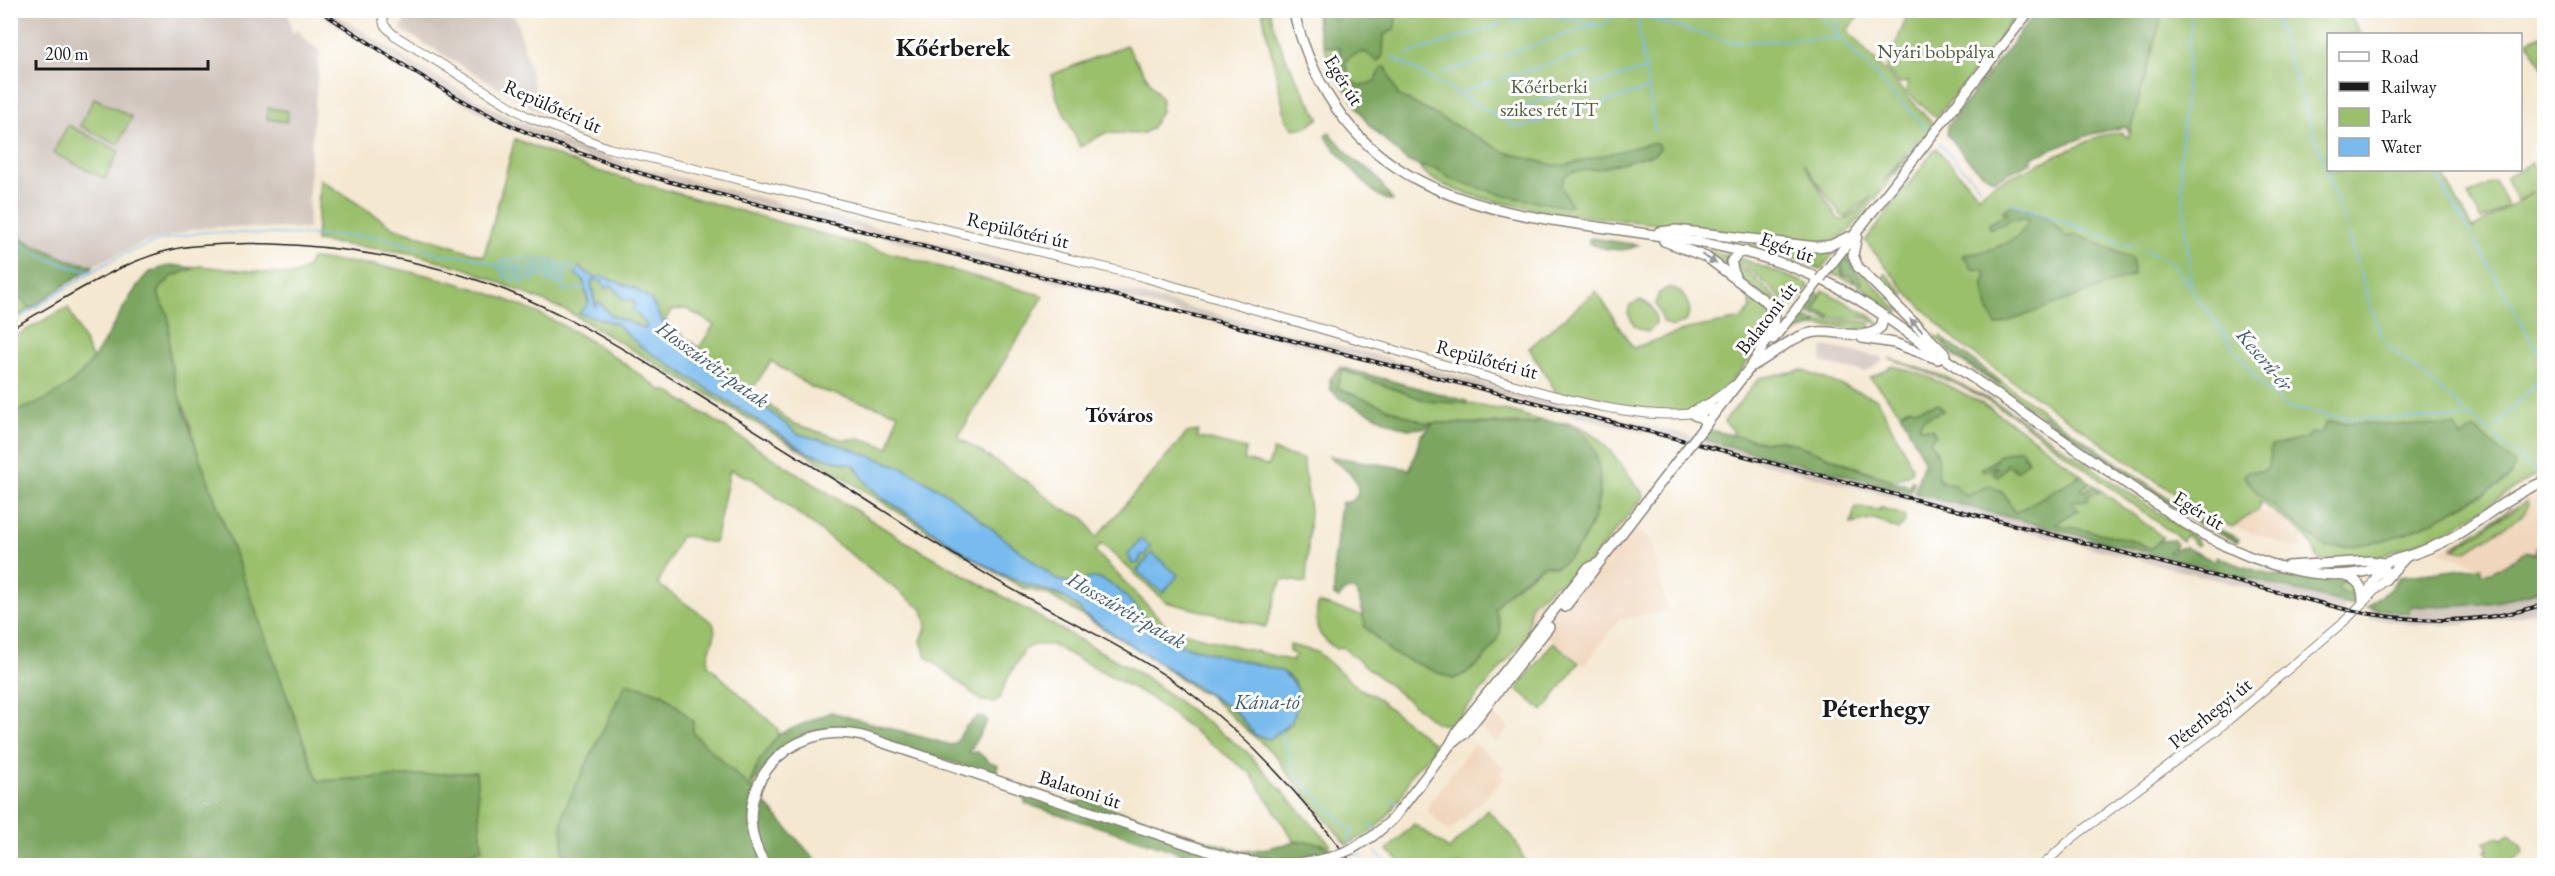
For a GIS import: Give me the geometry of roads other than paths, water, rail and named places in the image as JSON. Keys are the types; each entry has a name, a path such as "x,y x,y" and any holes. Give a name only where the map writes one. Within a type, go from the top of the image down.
{"main road":[{"name":"Egér út","path":"1293,10 1314,69 1339,109 1377,150 1409,174 1454,197 1507,213 1745,251 1814,276 1884,316 2198,532 2245,555 2301,571 2334,573 2371,570 2383,563 2406,557 2448,540 2522,491 2544,482"},
{"name":"Balatoni út","path":"766,866 755,841 752,818 756,793 764,774 779,755 792,744 814,736 836,732 858,735 887,744 1226,857 1267,865 1304,863 1332,857 1352,849 1386,825 1450,745 1458,730 1587,569 1598,563 1651,499 1718,408 2031,10"},
{"path":"1641,233 1676,230 1822,247 1841,242 1860,228"},
{"path":"1860,228 1853,250 1858,267 1957,367"},
{"path":"1641,233 1699,253 1764,299 1775,317 1770,335 1752,366"},
{"path":"1735,277 1731,262 1737,254 1745,251"},
{"path":"1752,366 1799,336 1821,332 1876,332 1883,325 1884,316"},
{"path":"1845,333 1908,346 1957,367"},
{"path":"1694,414 1702,418 1705,427"},
{"path":"2384,581 2406,557"},
{"name":"Egér út","path":"2285,566 2370,561 2383,563"},
{"path":"2334,573 2358,582 2363,591 2362,602"}],"street":[{"name":"Repülőtéri út","path":"382,10 382,21 394,35 501,103 543,124 608,148 1184,287 1525,387 1648,413 1682,415 1718,408"},
{"name":"Repülőtéri út","path":"1682,415 1711,402 1741,379"},
{"path":"2383,563 2386,570 2384,581"},
{"name":"Péterhegyi út","path":"2362,602 2383,563"},
{"name":"Péterhegyi út","path":"2042,866 2071,839 2224,724 2348,618 2384,581"}],"water":[{"name":"Kána-tó","path":"580,267 594,278 601,276 634,288 651,300 664,324 738,389 748,394 798,434 840,445 906,469 949,495 1057,580 1070,582 1093,578 1103,580 1122,592 1151,627 1168,642 1282,671 1298,689 1297,707 1292,719 1269,739 1255,735 1235,711 1084,615 1064,597 1021,582 985,565 884,499 868,485 855,466 809,453 640,346 615,323 579,313 589,303 583,280 575,274","holes":["602,281 605,289 612,285 623,300 633,300 635,305 632,309 647,325 646,329 610,315 599,302 595,307 591,282"]},
{"path":"1143,540 1151,548 1147,550 1146,555 1141,555 1139,563 1132,564 1128,555 1139,541"},
{"path":"1152,553 1178,575 1163,593 1137,571"}],"waterway":[{"path":"1532,10 1543,14"},
{"path":"1510,22 1544,14 1602,26 1622,10"},
{"name":"Keserű-ér","path":"1636,10 1654,20 1730,42 1840,38 1927,129"},
{"path":"1816,10 1839,37"},
{"path":"2191,285 2180,162 2192,10"},
{"name":"Keserű-ér","path":"2272,10 2324,163"},
{"path":"1834,15 1839,29 1838,34"},
{"path":"1643,17 1638,23 1655,132"},
{"path":"1407,54 1502,24"},
{"path":"1504,55 1595,25"},
{"path":"1501,79 1590,51"},
{"path":"1441,73 1498,56"},
{"path":"1392,57 1518,128 1648,89"},
{"path":"1519,107 1645,69"},
{"path":"1462,92 1494,81"},
{"name":"Keserű-ér","path":"1939,143 1980,187"},
{"name":"Keserű-ér","path":"2326,168 2357,264"},
{"path":"2436,174 2471,234"},
{"name":"Keserű-ér","path":"2011,203 2135,247"},
{"name":"Hosszúréti-patak","path":"10,324 94,270 124,254 160,240 204,232 383,237 445,255 472,257 496,265 504,261 523,258 573,266 573,271 578,273"},
{"path":"10,234 26,247 48,259 72,267 92,270"},
{"path":"2473,238 2544,363 2544,373 2496,427"},
{"name":"Keserű-ér","path":"2142,249 2172,262 2261,385 2286,407 2344,418 2473,418 2534,471"},
{"path":"496,266 501,271 503,265 506,265 503,277 507,278 511,264 514,264 512,280 515,281 519,265 523,265 520,281 524,282 529,264 533,265 529,280 533,281 538,264 542,264 539,277 543,278 548,263 551,265 547,281 551,282 555,266 559,268 555,284 559,285 564,268 567,269 562,290 586,288"},
{"name":"Keserű-ér","path":"2359,269 2382,339"},
{"name":"Keserű-ér","path":"2386,344 2472,417"},
{"name":"Hosszúréti-patak","path":"1280,731 1295,774 1354,833"},
{"path":"1390,799 1396,803"},
{"path":"1371,824 1374,829"},
{"path":"1352,843 1349,835 1353,832"},
{"name":"Hosszúréti-patak","path":"1375,852 1392,866"},
{"path":"1356,853 1364,858"}],"tram line":[{"path":"10,329 99,278 123,267 147,257 194,246 269,244 346,250 385,256 459,274 520,296 616,345 957,557 1154,668 1194,696 1239,734 1280,775 1354,866"}],"railway":[{"path":"319,10 384,53 495,118 580,153 667,181 2344,609 2394,617 2444,620 2494,616 2544,604"}],"district":[{"name":"Kőérberek","path":"953,47"},
{"name":"Tóváros","path":"1119,414"},
{"name":"Péterhegy","path":"1876,708"}],"park label":[{"name":"Nyári bobpálya","path":"1936,51"},
{"name":"Kőérberki szikes rét TT","path":"1549,98"}]}
